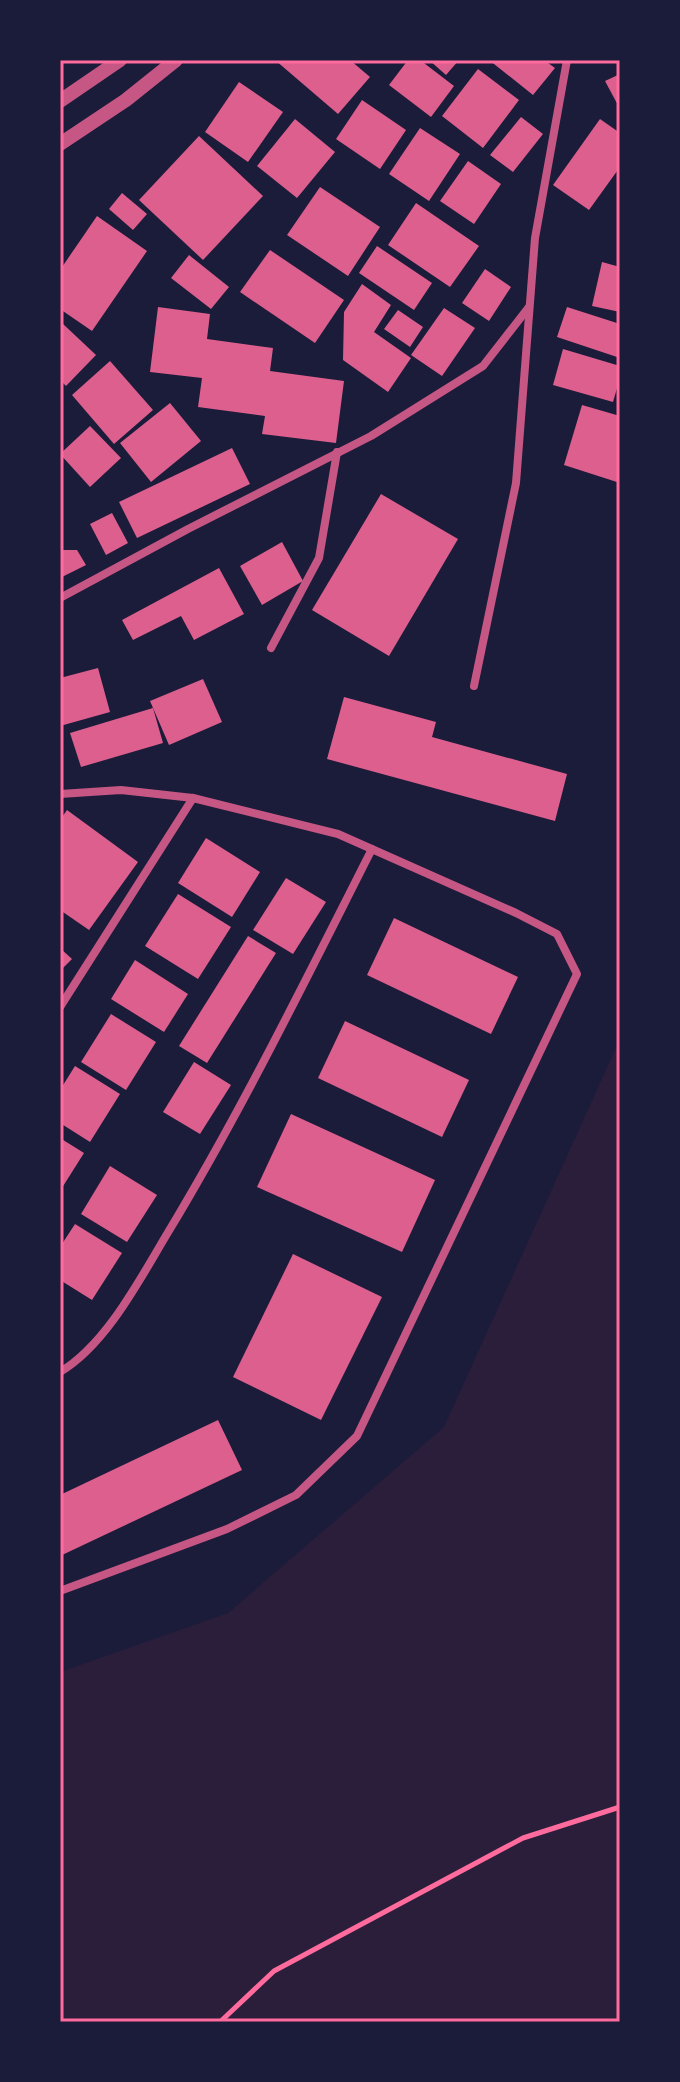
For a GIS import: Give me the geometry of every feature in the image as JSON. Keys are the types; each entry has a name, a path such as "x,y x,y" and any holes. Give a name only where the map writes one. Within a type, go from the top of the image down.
{"street":[{"path":"60,101 120,60"},
{"path":"60,144 126,100 176,60"},
{"path":"474,686 516,483 535,238 567,60"},
{"path":"60,598 371,436 483,366 530,306"},
{"path":"271,648 319,558 337,452"},
{"path":"60,794 121,790 193,798 338,834 557,934 577,974 357,1436 296,1495 227,1529 60,1591"},
{"path":"60,1007 193,798"},
{"path":"60,1372 74,1364 122,1309 212,1160 372,849"}],"path":[{"path":"220,2022 274,1971 523,1838 620,1807"}],"shaded area":[{"path":"620,1039 620,2022 60,2022 60,1672 228,1613 444,1427"}],"building":[{"path":"275,60 350,60 370,77 338,114"},
{"path":"408,60 420,60 454,86 431,117 389,85"},
{"path":"429,60 459,60 446,75"},
{"path":"489,60 544,60 555,68 533,95"},
{"path":"478,69 519,100 483,148 442,116"},
{"path":"620,74 620,109 605,81"},
{"path":"239,82 283,112 248,162 205,132"},
{"path":"362,100 406,130 380,169 336,139"},
{"path":"521,117 543,134 513,172 490,155"},
{"path":"295,119 335,152 297,198 257,166"},
{"path":"600,119 620,133 620,167 589,210 553,185"},
{"path":"420,128 460,154 429,201 389,174"},
{"path":"199,136 263,196 203,260 139,200"},
{"path":"468,161 501,184 474,224 440,201"},
{"path":"320,187 380,227 348,276 287,235"},
{"path":"122,193 147,214 133,230 109,209"},
{"path":"416,203 479,246 450,287 388,245"},
{"path":"97,216 147,251 92,331 60,309 60,270"},
{"path":"377,246 432,283 414,310 359,273"},
{"path":"270,250 344,300 315,343 240,292"},
{"path":"189,255 229,287 211,309 171,278"},
{"path":"602,262 620,267 620,312 592,306"},
{"path":"485,269 511,287 489,321 462,303"},
{"path":"362,284 391,305 374,332 411,358 388,392 343,360 344,312"},
{"path":"158,307 210,314 207,339 273,348 270,371 344,381 336,443 262,434 265,416 198,407 202,378 150,372"},
{"path":"567,307 620,324 620,358 557,337"},
{"path":"444,308 475,328 442,376 411,355"},
{"path":"398,310 423,327 410,347 384,329"},
{"path":"62,323 96,355 66,386 60,380"},
{"path":"563,349 620,366 613,402 553,385"},
{"path":"110,361 153,410 114,444 72,395"},
{"path":"170,403 201,441 151,482 120,443"},
{"path":"582,405 620,416 620,483 564,465"},
{"path":"90,426 121,458 90,487 60,454"},
{"path":"232,448 250,484 137,538 119,502"},
{"path":"381,494 458,539 389,656 312,610"},
{"path":"112,513 128,543 106,555 90,524"},
{"path":"282,542 303,581 262,605 240,566"},
{"path":"60,550 77,550 86,565 60,578"},
{"path":"219,568 244,614 194,640 181,616 133,640 122,620"},
{"path":"98,668 110,712 60,726 60,678"},
{"path":"203,679 222,722 169,745 150,701"},
{"path":"344,697 436,722 432,737 567,774 555,821 327,759"},
{"path":"153,708 163,743 81,767 70,733"},
{"path":"67,810 138,862 89,930 60,910 60,820"},
{"path":"206,838 260,872 232,917 178,883"},
{"path":"286,878 326,902 293,954 253,930"},
{"path":"178,894 231,927 198,979 145,946"},
{"path":"394,918 518,977 491,1034 367,975"},
{"path":"248,936 276,953 207,1063 179,1046"},
{"path":"60,948 72,959 60,971"},
{"path":"135,960 188,994 164,1032 111,999"},
{"path":"111,1014 156,1042 126,1090 81,1062"},
{"path":"345,1021 469,1080 442,1137 318,1078"},
{"path":"194,1062 231,1085 200,1134 163,1112"},
{"path":"75,1066 120,1094 90,1142 60,1123 60,1090"},
{"path":"291,1114 435,1180 402,1252 257,1187"},
{"path":"60,1138 84,1153 60,1191"},
{"path":"110,1166 157,1195 127,1242 81,1214"},
{"path":"75,1224 122,1253 92,1300 60,1280 60,1247"},
{"path":"293,1254 382,1297 321,1420 233,1377"},
{"path":"218,1420 242,1470 60,1556 60,1495"}]}
